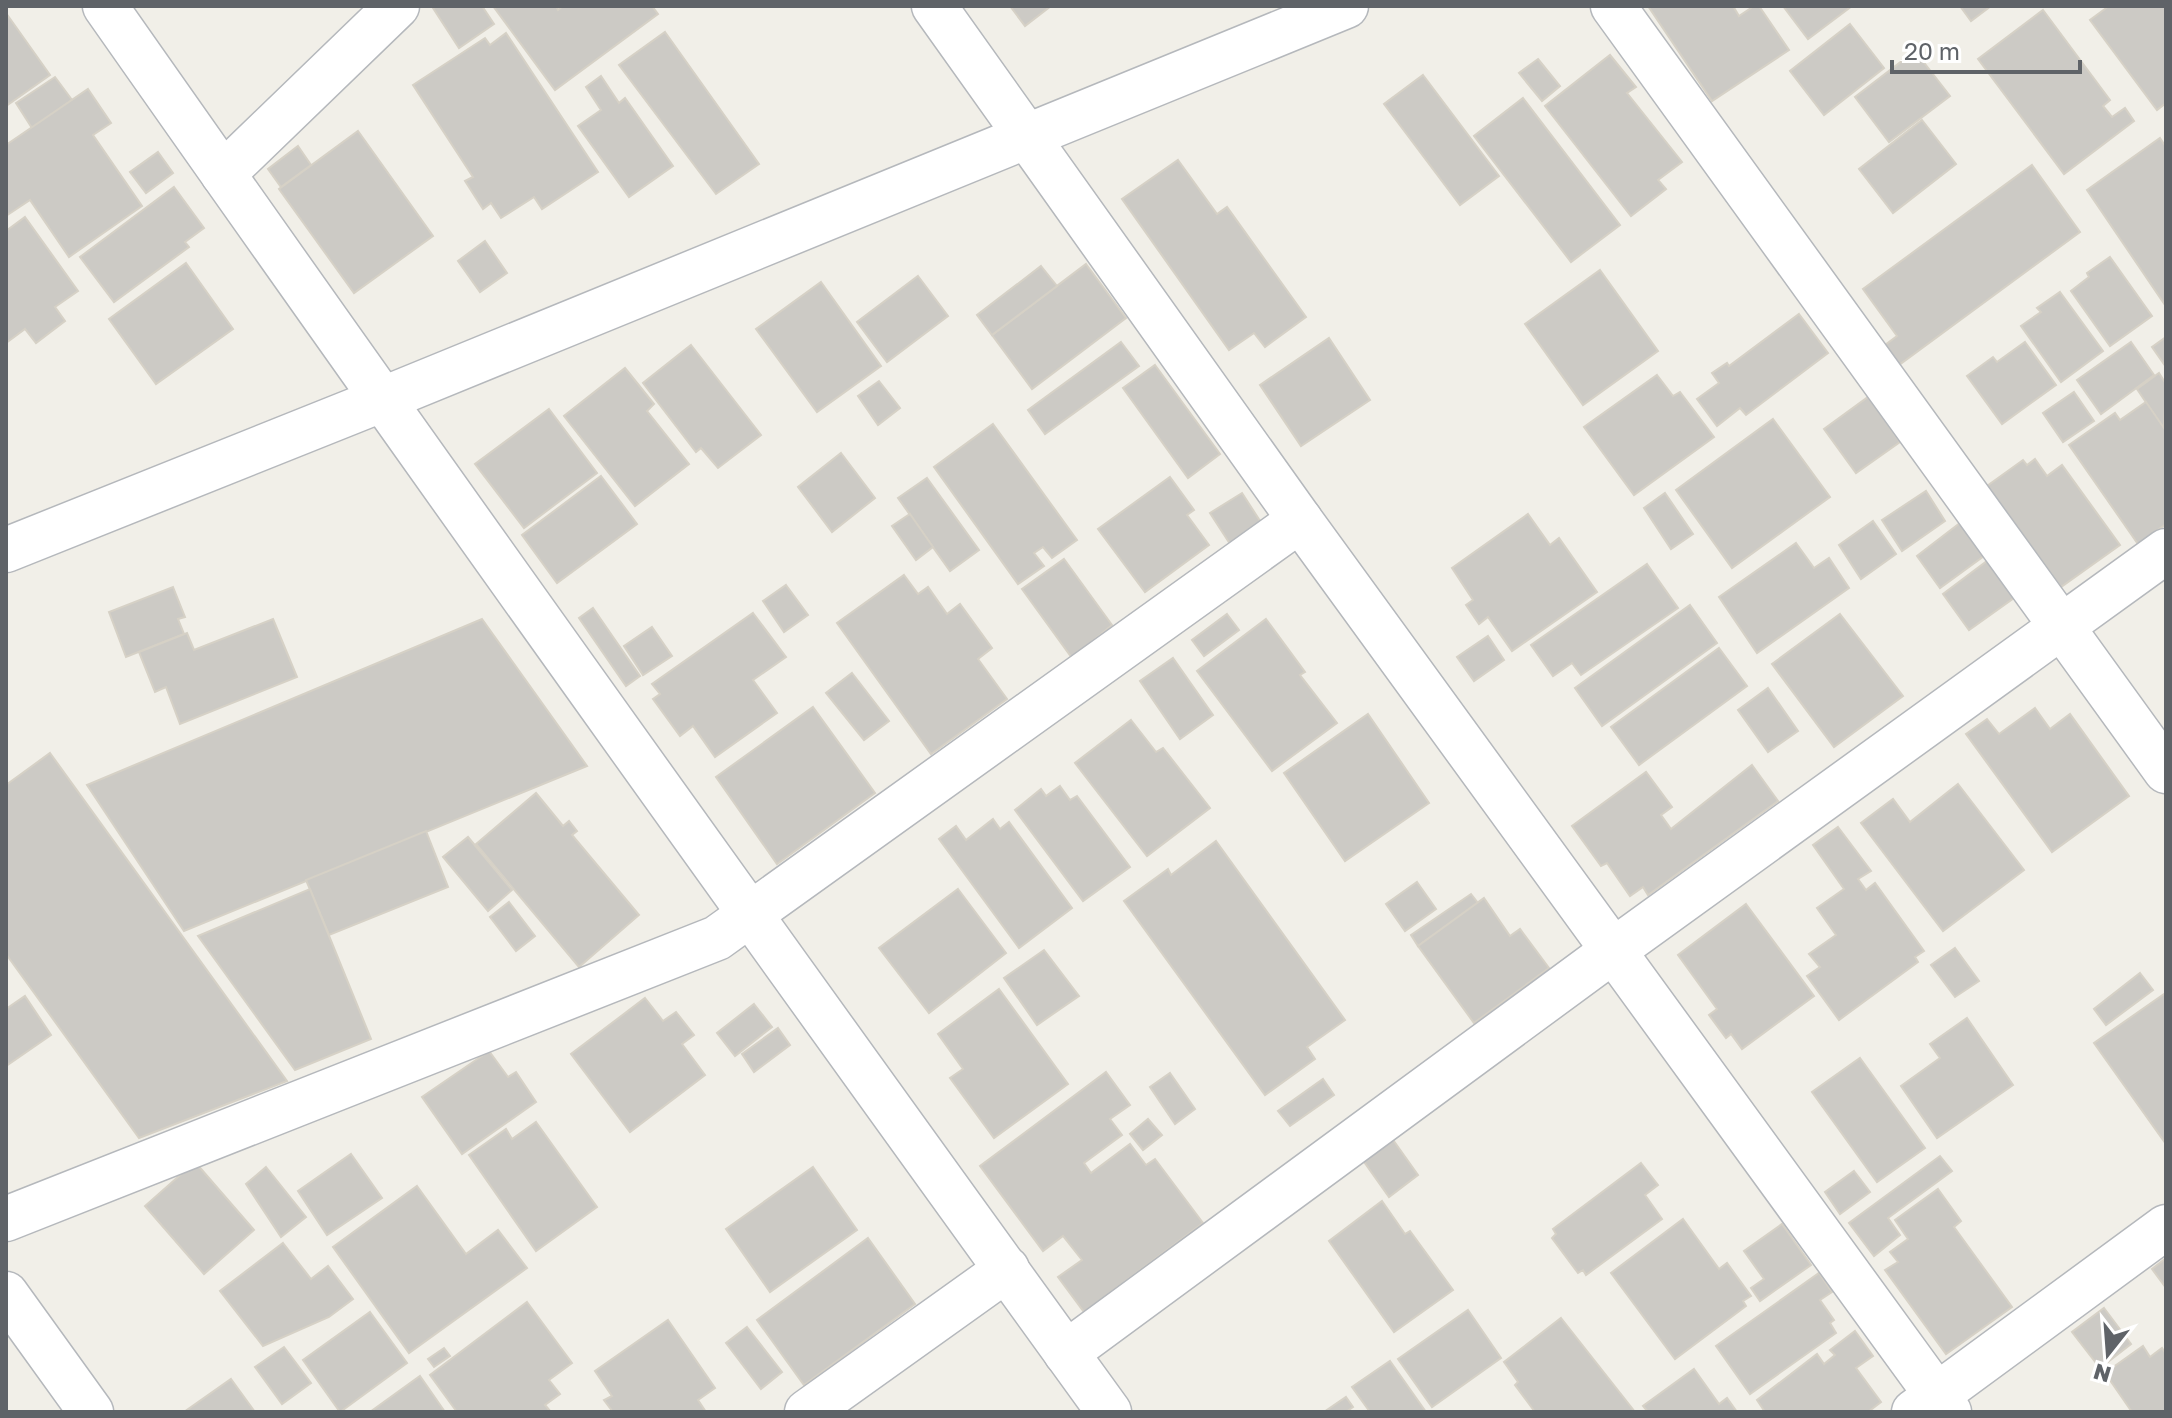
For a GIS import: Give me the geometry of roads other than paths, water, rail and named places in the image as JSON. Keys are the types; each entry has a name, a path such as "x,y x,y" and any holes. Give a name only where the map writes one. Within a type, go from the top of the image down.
{"street":[{"path":"105,6 381,400 1109,1412"},
{"path":"223,174 397,6"},
{"path":"934,6 1300,520 1614,950 1933,1406 2166,1227"},
{"path":"6,550 1346,6"},
{"path":"1613,6 2166,771"},
{"path":"6,1219 717,938 1300,520"},
{"path":"1066,1353 1614,950 2166,551"},
{"path":"807,1412 1007,1269"},
{"path":"6,1294 91,1412"}]}
